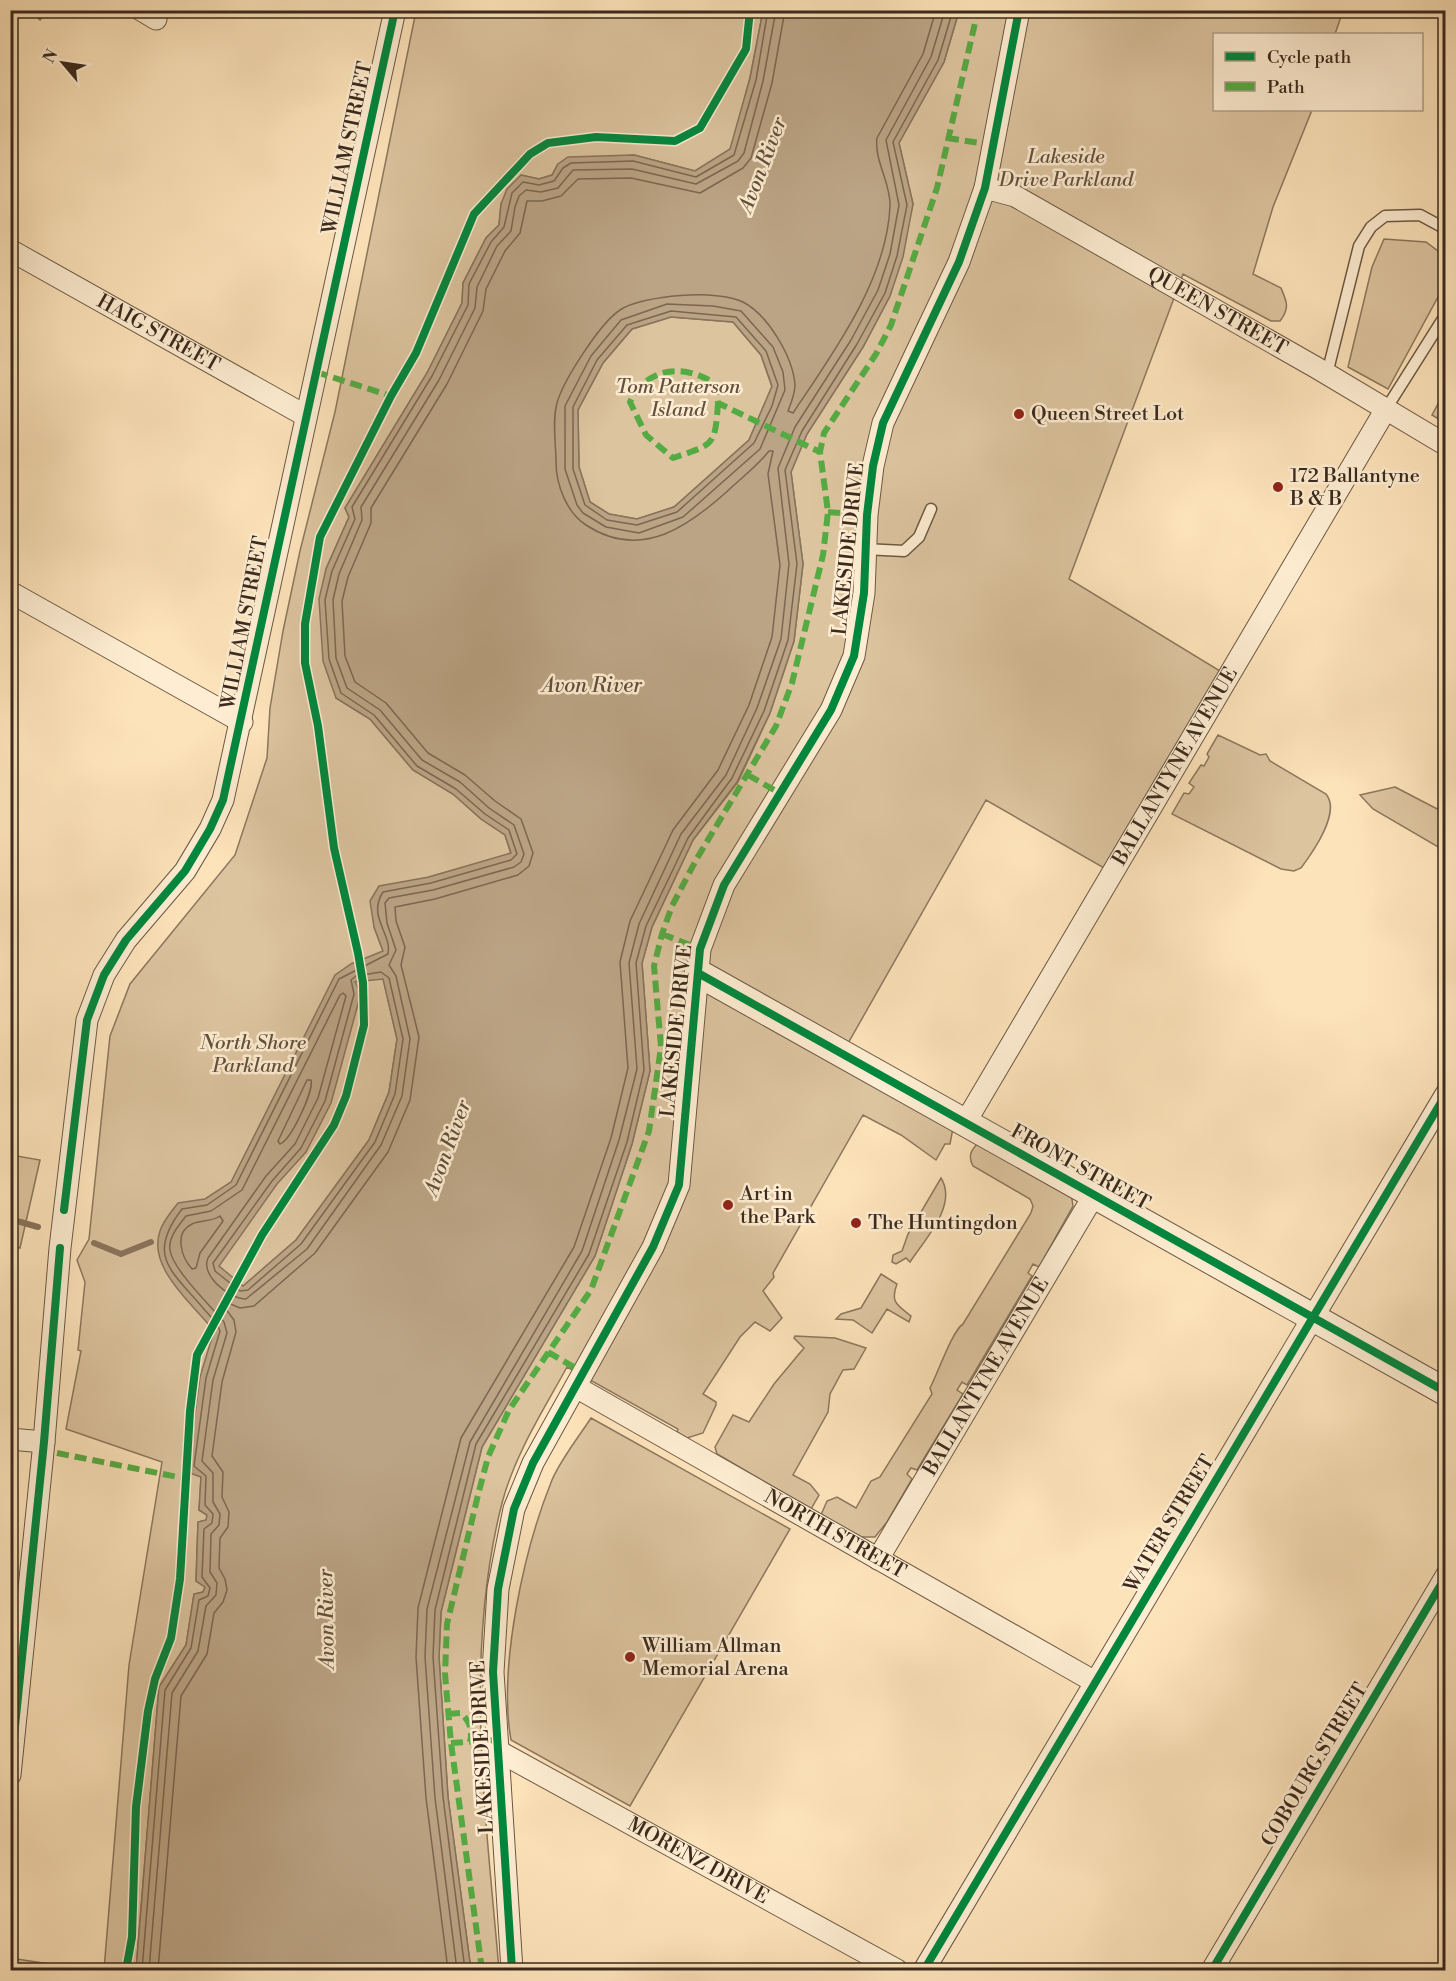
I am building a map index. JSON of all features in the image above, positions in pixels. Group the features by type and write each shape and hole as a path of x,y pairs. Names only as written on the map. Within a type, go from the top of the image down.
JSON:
{"street":[{"name":"WILLIAM STREET","path":"10,1775 44,1442 60,1248 87,1020 104,975 126,940 185,871 210,829 223,800 242,722 395,10"},
{"name":"LAKESIDE DRIVE","path":"512,1971 493,1672 498,1589 514,1509 533,1463 653,1247 679,1185 700,950 706,927 724,885 831,710 854,656 864,593 864,549 873,466 883,423 959,262 985,188 1019,10"},
{"name":"QUEEN STREET","path":"985,188 1015,196 1327,374 1446,445"},
{"name":"HAIG STREET","path":"10,250 306,416"},
{"name":"BALLANTYNE AVENUE","path":"965,1123 1386,410"},
{"path":"10,592 242,722"},
{"name":"FRONT STREET","path":"698,974 1446,1392"},
{"name":"WATER STREET","path":"924,1971 1446,1094"},
{"name":"BALLANTYNE AVENUE","path":"878,1559 1094,1195"},
{"name":"NORTH STREET","path":"576,1387 1095,1682"},
{"path":"10,1439 44,1442"},
{"name":"COBOURG STREET","path":"1212,1971 1446,1576"},
{"name":"MORENZ DRIVE","path":"498,1751 897,1971"}],"lane":[{"path":"1327,374 1359,246 1371,227 1384,216 1420,215 1446,229"},
{"path":"1386,410 1446,314"},
{"path":"864,549 904,551 919,537 931,509"}],"green space":[{"path":"30,10 62,11 59,16 48,11 40,20"},
{"name":"North Shore Parkland","path":"416,11 763,11 750,78 731,149 695,171 634,155 558,164 552,175 539,179 521,175 501,204 499,225 486,238 463,283 462,303 427,373 345,508 349,517 326,569 336,698 370,719 413,770 453,794 481,819 505,835 511,854 429,877 374,927 383,951 383,978 397,1039 389,1092 369,1140 296,1240 241,1288 201,1477 199,1510 207,1515 207,1520 198,1522 196,1581 205,1587 203,1592 194,1594 186,1645 159,1687 136,1970 104,1970 129,1665 162,1462 66,1429 81,1351 78,1350 85,1282 77,1260 89,1239 110,1036 130,984 235,855 267,758 270,708 283,631 300,551 335,412"},
{"name":"Lakeside Drive Parkland","path":"959,11 1343,11 1335,33 1213,33 1213,111 1312,111 1273,207 1253,274 1281,288 1286,301 1286,309 1280,321 1271,321 1183,274 1069,579 1220,671 1104,868 986,800 838,1061 953,1128 950,1144 945,1144 936,1160 901,1135 863,1115 773,1273 774,1277 763,1291 782,1318 770,1331 755,1322 740,1337 703,1394 716,1402 716,1405 703,1433 687,1438 677,1432 678,1429 567,1367 514,1467 502,1503 490,1560 483,1618 480,1677 481,1736 488,1853 499,1970 471,1970 448,1797 439,1657 441,1612 482,1447 595,1256 632,1144 650,1071 642,963 652,927 693,840 738,782 770,713 794,641 803,564 791,472 807,434 863,347 890,296 913,204 899,143 944,62"},
{"path":"1384,239 1426,242 1446,257 1445,284 1388,389 1348,367 1372,267"},
{"name":"Tom Patterson Island","path":"671,317 733,322 761,355 772,387 749,440 674,507 637,519 609,514 590,502 579,467 578,410 603,363 632,329"},
{"path":"1445,391 1446,423 1432,415"},
{"path":"1218,735 1260,755 1266,754 1270,761 1326,794 1330,802 1328,821 1324,832 1301,868 1294,871 1281,869 1172,814 1184,793 1189,794 1194,787 1189,783 1201,765 1204,766 1209,757 1207,754"},
{"path":"1395,787 1445,813 1445,851 1373,809 1360,795"},
{"path":"980,1141 1071,1193 1073,1206 1039,1267 1033,1264 1028,1273 1032,1276 967,1385 962,1382 957,1390 963,1394 917,1470 911,1468 907,1474 912,1479 887,1522 875,1537 861,1537 821,1515 827,1501 837,1497 856,1508 871,1481 880,1477 932,1394 930,1388 954,1335 1031,1213 1033,1206 1030,1199 973,1166 970,1159 971,1152"},
{"path":"11,1155 40,1160 20,1248 11,1246"},
{"path":"941,1178 945,1188 945,1199 938,1222 910,1262 906,1258 896,1264 892,1262 893,1255 902,1251 908,1234"},
{"path":"881,1274 897,1284 894,1295 896,1303 911,1316 909,1322 887,1309 872,1333 853,1320 836,1319 841,1314 861,1308"},
{"path":"795,1336 835,1338 866,1348 854,1369 843,1370 830,1394 828,1412 793,1475 810,1484 819,1495 811,1509 717,1454 715,1447 733,1415 749,1422 774,1384 804,1348 794,1338"},
{"path":"591,1418 790,1529 630,1806 511,1740 508,1711 508,1678 516,1608 532,1539 552,1480"},
{"path":"10,1958 76,1968 81,1970 11,1970"}],"water":[{"name":"Avon River","path":"763,11 959,11 944,62 899,143 913,204 903,257 890,296 863,347 807,434 791,472 803,564 794,641 770,713 737,782 693,840 652,927 642,963 650,1071 632,1144 595,1256 482,1447 441,1612 439,1657 448,1797 471,1970 136,1970 159,1687 186,1645 194,1594 203,1592 205,1587 196,1581 198,1522 206,1520 207,1515 199,1510 201,1477 187,1472 200,1377 214,1331 174,1285 166,1272 158,1245 160,1231 178,1203 205,1199 231,1182 335,975 351,964 383,951 374,927 370,901 379,886 429,877 511,853 505,835 481,819 453,794 413,770 370,719 336,698 323,661 319,599 326,569 349,517 345,508 427,373 462,303 463,283 486,238 499,225 501,204 507,189 521,175 539,179 552,175 558,164 568,157 634,155 695,171 730,149 750,78","holes":["671,317 733,322 761,355 772,386 749,440 674,507 637,519 609,514 590,502 579,467 578,410 603,363 632,329","383,979 397,1039 389,1092 369,1140 296,1240 243,1286 219,1266 277,1184 306,1152 331,1103 361,993 355,982"]}],"waterway":[{"path":"10,1219 38,1227"},
{"path":"94,1243 121,1254 151,1242"}],"marked path":[{"path":"482,1970 451,1743 445,1674 447,1624 478,1495 488,1457 509,1410 591,1290 649,1131 661,1047 654,966 662,934 672,906 696,860 776,726 792,683 823,555 828,512 820,452 824,433 876,354 891,325 937,188 978,10"},
{"path":"947,138 980,143"},
{"path":"718,403 715,428 710,442 697,450 673,458 646,435 630,402 637,390 656,375 679,371 691,373 715,384 718,403 820,452"},
{"path":"316,372 391,396"},
{"path":"828,512 867,515"},
{"path":"748,775 781,794"},
{"path":"662,934 700,949"},
{"path":"548,1352 584,1373"},
{"path":"57,1453 188,1479"},
{"path":"448,1714 461,1713 467,1720 471,1729 470,1742"},
{"path":"451,1743 496,1740"}],"cycle path":[{"path":"64,1210 87,1020 104,975 126,940 185,871 210,829 223,800 395,10"},
{"path":"126,1970 132,1937 136,1807 148,1711 155,1679 171,1638 180,1579 190,1411 197,1355 262,1235 334,1125 346,1096 364,1025 363,983 334,848 318,726 305,663 305,624 320,537 391,396 416,353 474,214 530,154 548,143 596,137 675,141 700,128 746,49 750,10"},
{"path":"512,1970 493,1672 498,1589 514,1509 533,1463 653,1247 679,1185 700,949 724,885 831,710 854,656 864,593 867,515 873,466 883,423 959,262 985,188 1019,10"},
{"path":"698,973 1446,1392"},
{"path":"924,1970 1446,1094"},
{"path":"10,1775 44,1442 60,1248"},
{"path":"1212,1970 1446,1576"}],"place":[{"name":"Queen Street Lot","path":"1019,414"},
{"name":"172 Ballantyne B & B","path":"1278,487"},
{"name":"Art in the Park","path":"728,1205"},
{"name":"The Huntingdon","path":"856,1223"},
{"name":"William Allman Memorial Arena","path":"630,1657"}]}
